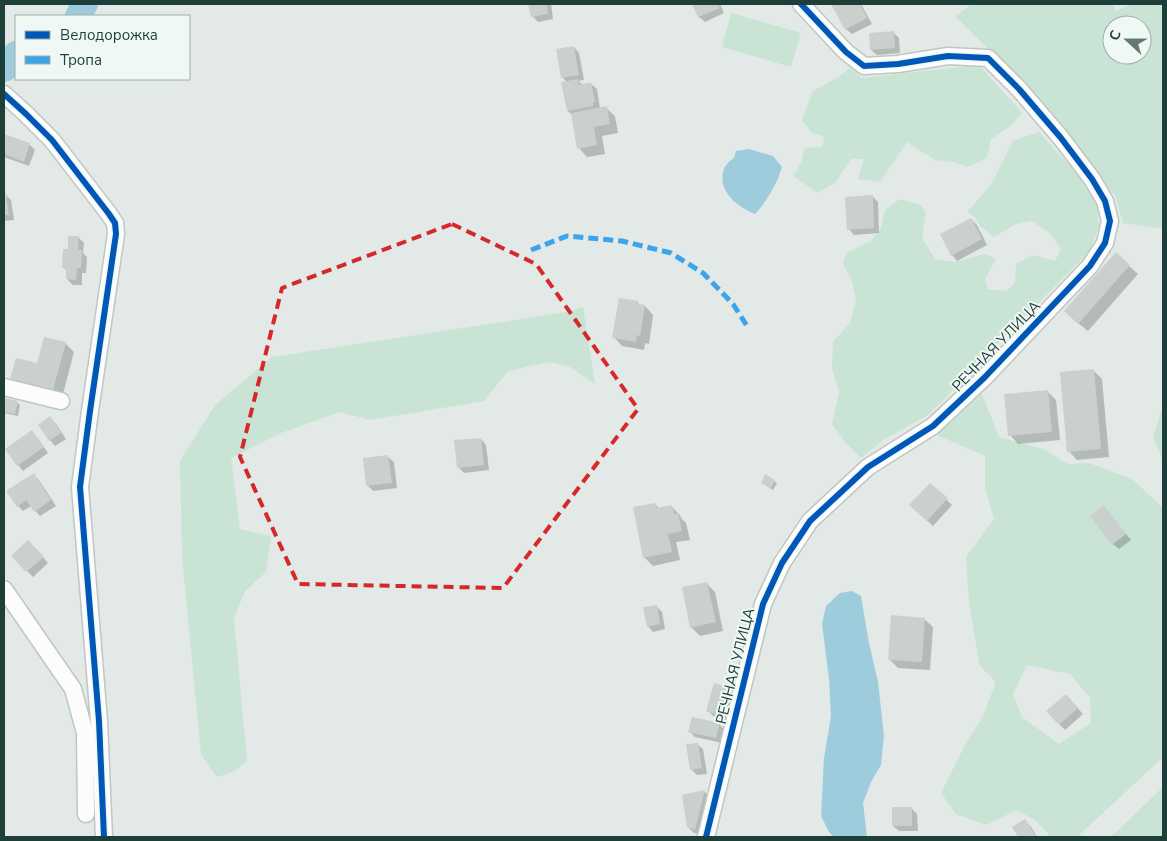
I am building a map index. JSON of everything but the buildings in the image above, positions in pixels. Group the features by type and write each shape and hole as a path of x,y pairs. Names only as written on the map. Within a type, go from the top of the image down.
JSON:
{"street":[{"name":"РЕЧНАЯ УЛИЦА","path":"706,837 763,604 782,563 810,521 868,467 933,426 985,377 1090,266 1104,243 1110,221 1105,201 1092,180 1019,89 988,58 948,56 898,64 864,66 846,52 801,4"},
{"path":"4,94 52,140 114,223 116,234 80,487 99,721 104,837"},
{"path":"4,387 61,401"},
{"path":"4,589 73,690 85,734 86,814"}],"highlighted area":[{"path":"452,224 536,264 638,409 503,588 298,584 240,457 282,288"}],"green space":[{"path":"972,4 1113,4 1116,11 1131,4 1163,4 1163,227 1157,228 1123,223 1116,197 1030,90 955,16"},
{"path":"731,13 801,33 791,67 722,47"},
{"path":"979,65 1022,113 1012,125 991,139 987,158 967,167 954,162 935,160 907,142 880,182 858,179 864,159 851,159 835,183 818,193 793,176 801,163 805,148 822,147 825,137 812,133 802,120 813,91 840,76 850,68 862,78"},
{"path":"1039,132 1080,177 1097,205 1099,227 1089,252 928,415 883,440 861,458 846,443 832,424 839,393 832,368 833,342 850,323 856,300 851,278 843,264 846,253 872,240 881,228 885,210 900,199 921,205 926,213 922,238 935,259 955,262 985,254 996,259 985,279 988,289 1006,291 1015,283 1016,264 1033,255 1055,261 1061,249 1050,233 1032,221 1016,224 994,237 980,226 975,217 968,211 991,185 1013,141"},
{"path":"583,307 595,384 568,366 549,362 508,371 484,401 370,420 340,412 281,433 231,458 240,529 271,536 266,572 245,591 234,618 247,761 235,771 217,777 201,755 182,556 180,461 215,405 272,357 567,312"},
{"path":"982,394 999,437 1043,449 1068,464 1089,463 1132,479 1163,508 1163,757 1077,837 1051,837 1036,821 1017,810 986,825 956,814 941,793 966,743 982,718 996,682 980,666 969,603 966,557 994,519 985,488 985,456 937,435","holes":["1027,665 1070,674 1090,698 1091,723 1059,744 1022,717 1013,694"]},
{"path":"1163,407 1163,461 1153,436"},
{"path":"1163,787 1163,837 1111,837"}],"water":[{"path":"749,149 773,156 782,167 771,192 755,214 731,198 724,187 723,180 724,168 734,158 736,151"},
{"path":"852,591 861,596 878,682 884,736 881,765 871,782 863,803 867,837 834,837 829,832 821,816 824,758 831,716 829,679 822,624 826,606 840,593"}],"waterway":[{"path":"79,15 85,4"},
{"path":"4,69 15,56"}],"marked path":[{"path":"531,250 567,236 622,241 671,253 703,273 733,304 749,329"}],"cycle path":[{"path":"706,837 763,604 782,563 810,521 868,467 933,426 985,377 1090,266 1105,243 1110,221 1105,201 1092,179 1061,138 1019,89 988,58 948,56 898,64 864,66 846,52 801,4"},
{"path":"4,94 52,140 115,223 116,234 80,487 99,721 104,837"}]}
